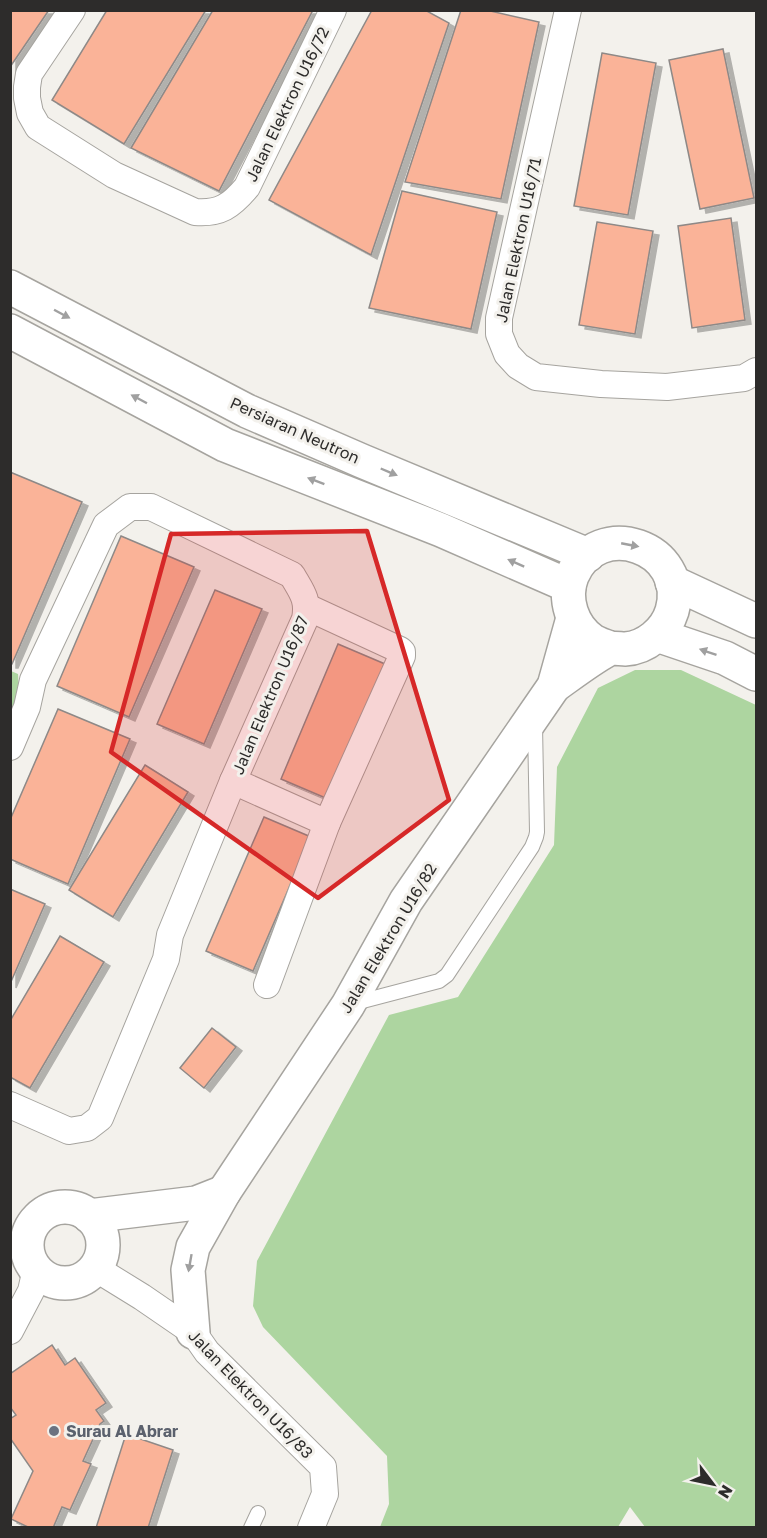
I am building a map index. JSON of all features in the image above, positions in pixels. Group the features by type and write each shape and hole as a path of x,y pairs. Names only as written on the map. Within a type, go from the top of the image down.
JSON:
{"street":[{"name":"Jalan Elektron U16/72","path":"72,10 29,74 27,98 30,113 38,127 114,175 195,212 208,213 221,210 236,200 247,187 333,10"},
{"name":"Jalan Elektron U16/71","path":"568,10 498,318 499,334 507,354 518,366 536,377 601,384 667,387 744,378 756,371"},
{"name":"Persiaran Neutron","path":"10,287 247,411 588,555"},
{"path":"10,330 225,445 441,530 571,602 581,632 594,642 610,648 626,649 643,644 666,624 672,610 674,596 672,582 665,566 653,553 638,545 620,543 603,546 579,564 573,575 571,602 554,686"},
{"name":"Jalan Elektron U16/87","path":"10,747 27,707 33,680 106,525 130,507 151,507 292,575 307,607 305,619 233,781 170,935 166,959 100,1118 87,1128 69,1131 10,1105"},
{"path":"672,582 756,621"},
{"path":"267,985 327,823 402,656 400,650 307,607"},
{"path":"657,634 725,658 756,674"},
{"path":"554,686 610,648"},
{"name":"Jalan Elektron U16/82","path":"193,1332 188,1270 193,1247 224,1192 348,1005 406,901 554,686"},
{"path":"233,781 327,823"},
{"path":"96,1242 224,1192"},
{"path":"10,1331 31,1291 25,1248 31,1229 37,1220 57,1208 80,1210 96,1242 87,1276 65,1283 54,1282 43,1276 25,1248"},
{"name":"Jalan Elektron U16/83","path":"96,1242 142,1297 193,1332 207,1352 323,1467 325,1494 311,1527"}],"lane":[{"path":"348,1005 438,981 447,975 532,847 537,832 535,714"},
{"path":"251,1527 258,1513"}],"highlighted area":[{"path":"367,531 449,800 318,898 111,752 171,534"}],"green space":[{"path":"635,670 681,670 756,705 756,1527 645,1527 630,1507 618,1527 380,1527 389,1504 387,1456 263,1327 253,1306 257,1261 389,1015 458,997 554,845 557,767 598,688"},
{"path":"11,671 18,674 19,693 11,716"}],"building":[{"path":"10,10 49,10 10,67"},
{"path":"107,10 206,10 124,144 52,100"},
{"path":"213,10 313,10 219,191 131,148"},
{"path":"372,10 425,10 449,23 371,255 269,200"},
{"path":"461,10 486,10 539,22 501,199 405,182"},
{"path":"723,49 754,198 700,209 669,60"},
{"path":"602,53 656,63 628,215 574,206"},
{"path":"402,191 497,212 471,329 369,308"},
{"path":"731,218 745,320 692,328 678,226"},
{"path":"597,222 653,231 635,334 579,325"},
{"path":"10,472 82,502 12,664 10,664"},
{"path":"121,536 194,567 129,717 57,686"},
{"path":"215,590 262,609 204,744 157,724"},
{"path":"338,644 385,664 328,799 281,779"},
{"path":"58,709 130,739 68,884 10,859 10,820"},
{"path":"145,765 188,792 113,917 69,890"},
{"path":"264,817 311,837 253,971 206,951"},
{"path":"10,889 45,904 10,984"},
{"path":"60,936 104,962 30,1088 10,1077 10,1021"},
{"path":"212,1028 236,1047 204,1088 180,1068"},
{"name":"Surau Al Abrar","path":"52,1345 65,1365 75,1358 106,1403 96,1410 104,1421 100,1424 83,1461 91,1464 70,1510 62,1507 53,1528 30,1528 11,1519 33,1471 10,1438 10,1419 16,1415 10,1407 10,1374"},
{"path":"126,1434 173,1450 148,1528 96,1528"}],"place":[{"name":"Surau Al Abrar","path":"54,1431"}]}
